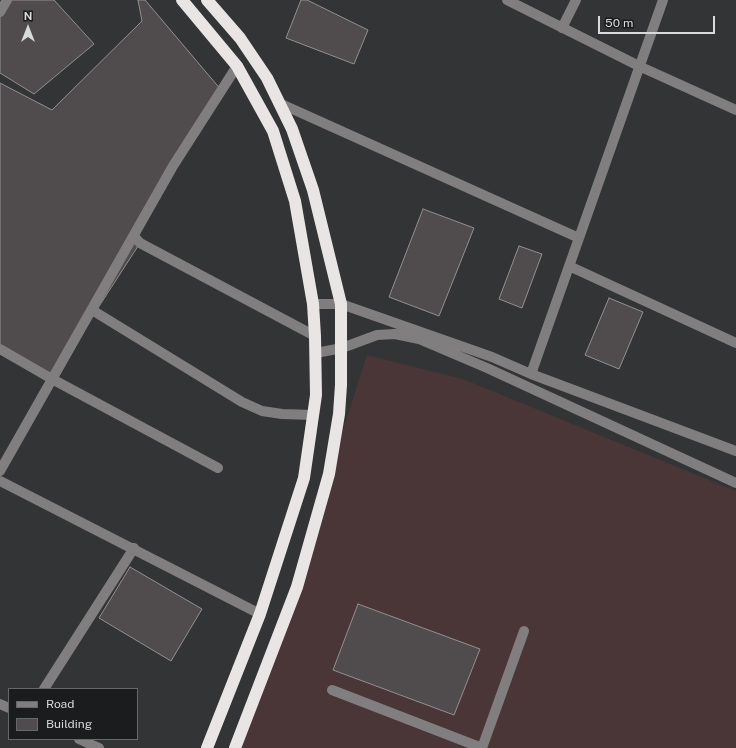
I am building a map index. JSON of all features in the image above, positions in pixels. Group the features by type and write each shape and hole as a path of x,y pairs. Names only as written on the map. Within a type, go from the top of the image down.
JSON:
{"highway":[{"path":"182,0 236,66 273,131 295,201 313,304 316,336 316,395 304,478 260,614 207,748"},
{"path":"207,0 240,38 267,78 292,130 313,190 341,304 342,348 339,414 329,474 297,587 235,748"}],"street":[{"path":"0,12 7,0"},
{"path":"507,0 641,67 736,110"},
{"path":"562,28 576,0"},
{"path":"531,374 641,67 663,0"},
{"path":"0,470 173,166 236,66"},
{"path":"279,103 579,238"},
{"path":"134,236 140,243 316,336"},
{"path":"569,266 736,343"},
{"path":"313,304 341,304 492,356 531,374 736,451"},
{"path":"92,310 242,402 262,411 282,414 313,415"},
{"path":"316,353 342,348 377,335 395,334 420,339 487,368 736,482"},
{"path":"0,349 52,379 218,468"},
{"path":"0,481 134,548 260,614"},
{"path":"45,688 134,548"},
{"path":"332,690 482,748 524,631"},
{"path":"81,740 99,748"}],"shaded area":[{"path":"367,355 463,379 736,491 736,748 240,748"}],"building":[{"path":"10,0 54,0 94,44 34,94 0,73 0,17"},
{"path":"138,0 145,0 222,91 134,236 140,243 52,379 0,349 0,83 52,110 142,21"},
{"path":"301,0 307,0 368,30 354,64 286,38"},
{"path":"423,209 474,228 439,316 389,297"},
{"path":"519,246 542,254 522,308 499,299"},
{"path":"609,298 643,312 619,369 585,355"},
{"path":"130,567 202,609 171,661 99,618"},
{"path":"358,604 480,649 454,715 333,670"}]}
